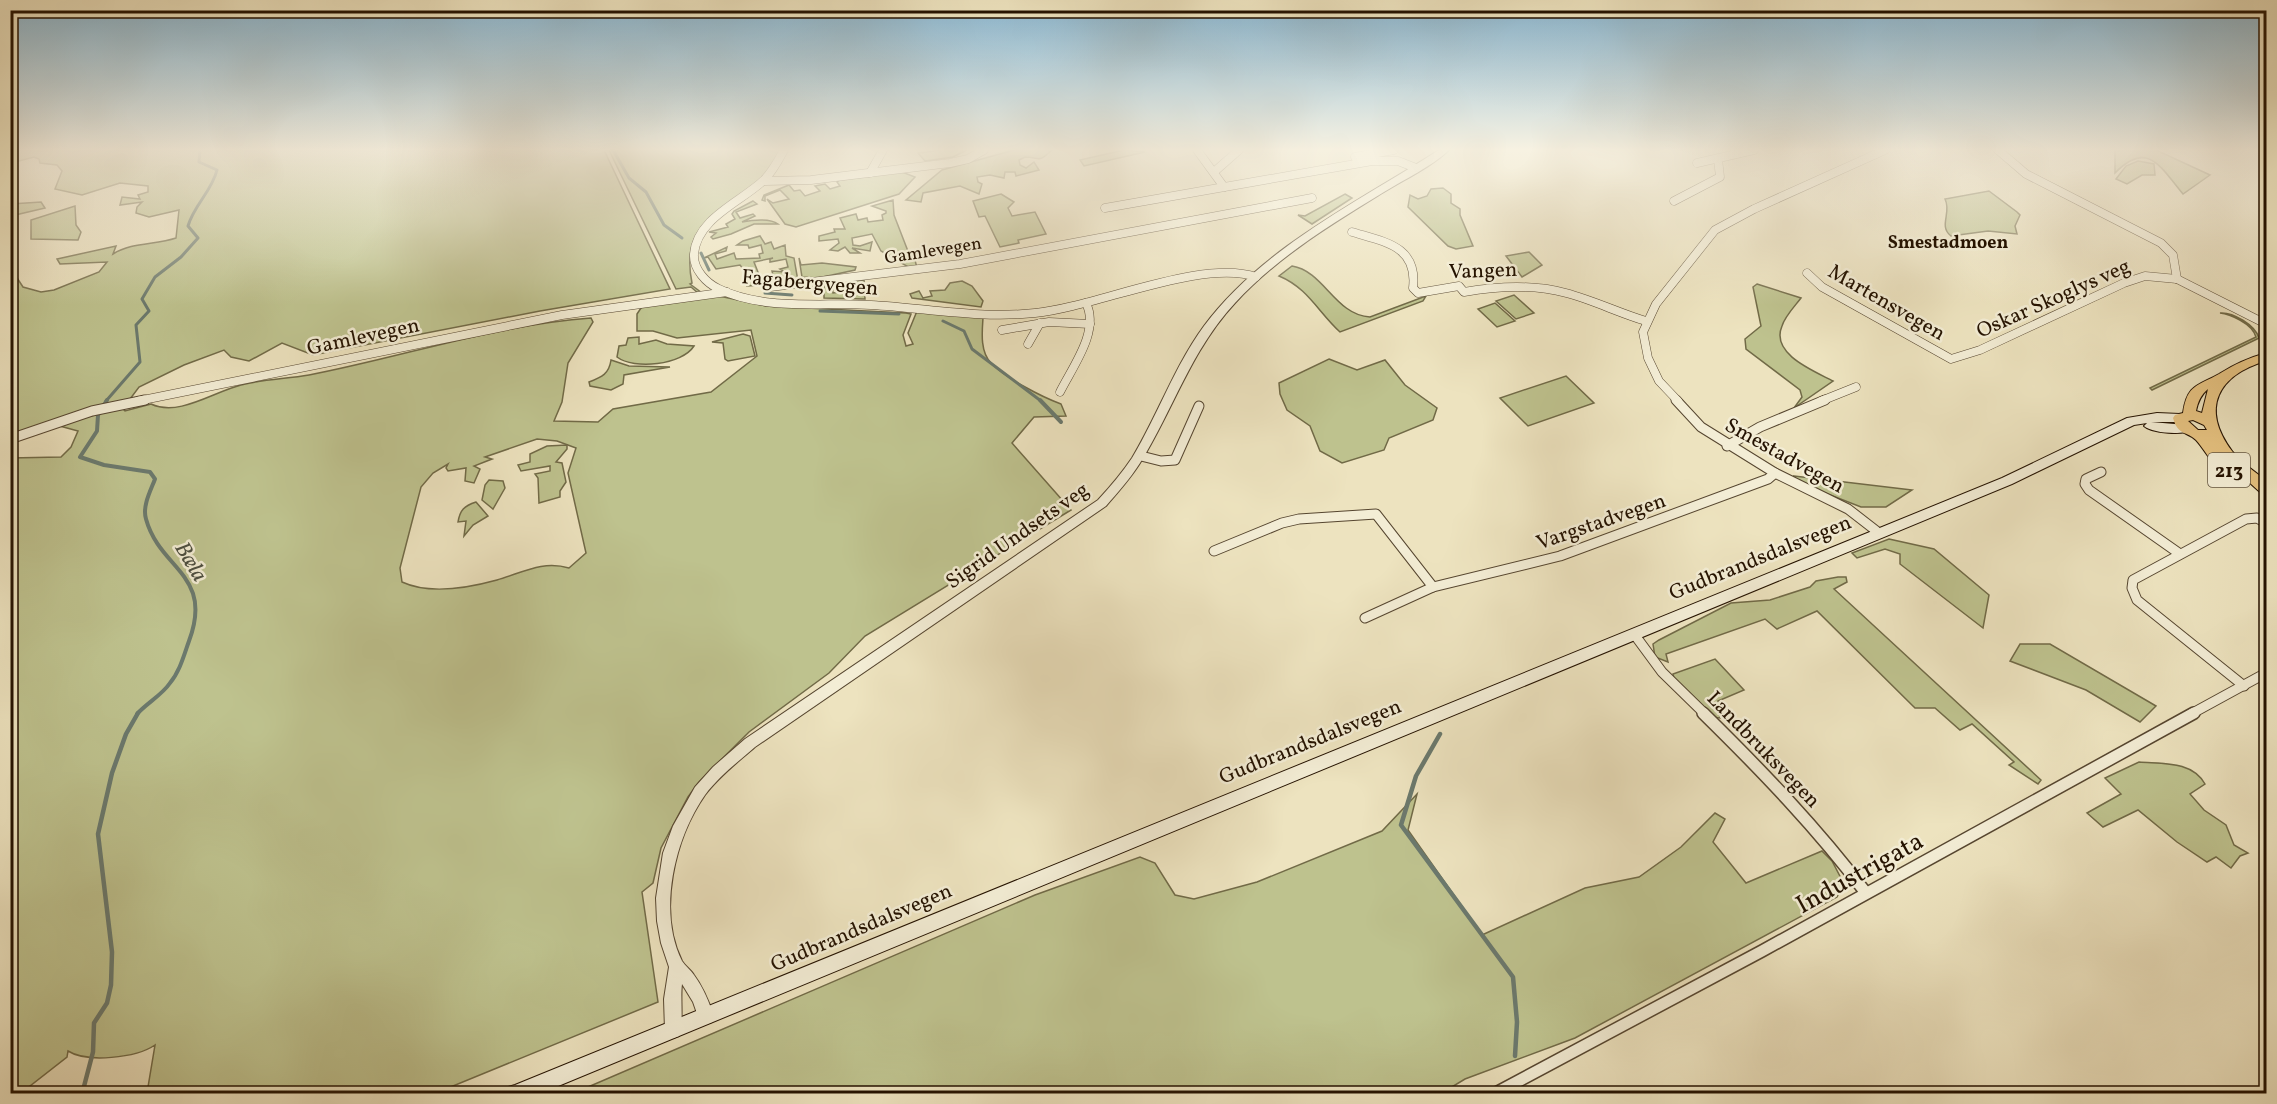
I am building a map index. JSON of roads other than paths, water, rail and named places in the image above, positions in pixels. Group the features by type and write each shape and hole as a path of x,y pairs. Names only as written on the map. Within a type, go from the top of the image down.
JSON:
{"main road":[{"path":"2185,420 2198,391 2206,382 2221,378 2253,360 2266,348"},
{"path":"2253,360 2266,357"},
{"name":"213","path":"2221,378 2210,396 2208,430 2224,465 2266,499"},
{"name":"213","path":"2185,420 2208,430 2231,460 2266,489"},
{"name":"Gudbrandsdalsvegen","path":"515,1094 2007,481 2121,428 2154,426 2185,420"}],"street":[{"name":"Fagabergvegen","path":"737,202 711,221 695,244 694,261 701,275 714,286 728,292 774,301 871,305 988,316 1040,312 1218,271 1242,272 1256,277"},
{"path":"1106,208 1142,202"},
{"name":"Gamlevegen","path":"770,287 960,264 1293,202"},
{"name":"Sigrid Undsets veg","path":"706,1016 699,997 677,967 664,915 664,886 668,859 690,808 717,772 750,743 1102,503 1126,479 1141,456 1176,378 1197,344 1230,303 1256,277 1282,256 1365,202"},
{"path":"1646,321 1656,304 1703,243 1722,225 1773,202"},
{"path":"2080,202 2161,243 2173,255 2177,279"},
{"name":"Vangen","path":"1352,232 1386,244 1411,258 1414,265 1413,288 1418,293 1459,286 1464,291 1530,286 1567,293 1646,321"},
{"name":"Martensvegen","path":"1807,273 1822,287 1951,359"},
{"name":"Oskar Skoglys veg","path":"1951,359 1980,350 2131,279 2145,276 2177,279 2234,310 2266,331"},
{"name":"Gamlevegen","path":"10,439 92,411 476,331 728,292"},
{"path":"1060,392 1089,335 1092,315 1086,303"},
{"name":"Oskar Skoglys veg","path":"2234,310 2266,324"},
{"name":"Smestadvegen","path":"1646,321 1643,332 1644,345 1659,381 1701,427 1727,446 1774,473 1848,509 1879,533"},
{"path":"1002,330 1040,323 1090,324"},
{"path":"1028,344 1040,323"},
{"path":"1727,446 1760,427 1856,387"},
{"path":"1141,456 1161,461 1175,460 1199,406"},
{"path":"2101,472 2086,479 2085,484 2088,490 2180,554"},
{"name":"Vargstadvegen","path":"1365,618 1433,587 1560,556 1768,479 1774,473"},
{"path":"1214,551 1282,523 1376,514 1433,587"},
{"path":"2244,686 2137,600 2132,588 2133,580 2246,519 2257,518 2266,523"},
{"name":"Landbruksvegen","path":"1634,634 1662,672 1788,800 1836,853 1866,893"},
{"name":"Industrigata","path":"1494,1094 1762,951 2264,677"},
{"name":"Sigrid Undsets veg","path":"673,1030 672,999 677,967"}],"waterway":[{"name":"Bæla","path":"106,401 140,362 136,325 149,311 142,299 155,277 181,257 198,238 188,226 200,202"},
{"path":"651,202 664,225 682,238"},
{"path":"701,253 709,270"},
{"path":"765,293 792,295"},
{"path":"820,311 899,314"},
{"path":"943,321 964,331 972,349 1041,401"},
{"name":"Bæla","path":"107,400 98,415 97,431 80,457 104,465 150,472 155,479 146,504 146,519 162,550 190,586 195,601 195,619 176,673 163,691 138,713"},
{"path":"1041,401 1061,422"},
{"name":"Bæla","path":"82,1094 93,1052 94,1023 107,1003 111,985 112,952 98,834 112,773 126,734 138,713"},
{"path":"1440,734 1416,776 1401,825 1513,977 1517,1022 1515,1056"}],"district":[{"name":"Smestadmoen","path":"1948,242"}]}
